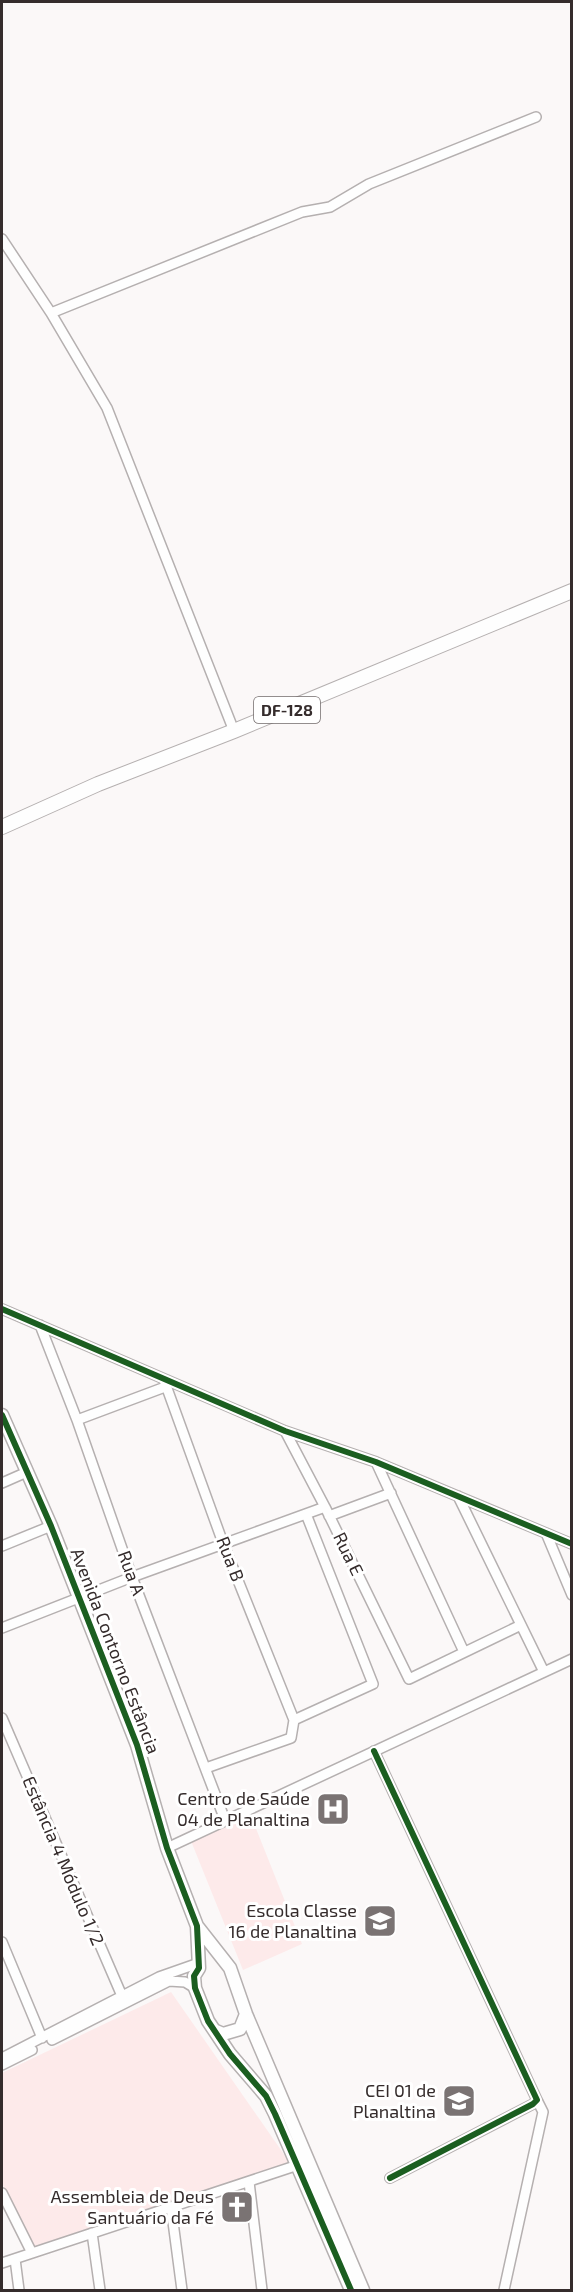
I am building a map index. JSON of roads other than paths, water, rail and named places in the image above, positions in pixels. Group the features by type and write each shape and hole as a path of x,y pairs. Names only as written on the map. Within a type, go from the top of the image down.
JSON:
{"main road":[{"name":"DF-128","path":"2,827 98,784 234,731 572,591"}],"street":[{"path":"51,312 302,212 330,207 369,184 536,117"},
{"path":"2,239 51,312 106,408 234,731"},
{"path":"2,1309 165,1384 285,1431 376,1462 572,1544"},
{"name":"Rua A","path":"40,1325 77,1420 132,1577 225,1820"},
{"path":"77,1420 165,1384"},
{"name":"Rua B","path":"165,1384 223,1543 294,1720"},
{"name":"Avenida Contorno Estância","path":"2,1416 51,1526 137,1745 167,1848 197,1926 230,1968 246,2014 363,2290"},
{"name":"Rua E","path":"285,1431 409,1679 464,1652"},
{"path":"376,1462 464,1652 521,1625"},
{"path":"2,1483 27,1472"},
{"path":"329,1516 391,1493"},
{"path":"458,1496 544,1672"},
{"path":"2,1628 132,1577 325,1507"},
{"path":"206,1768 291,1738 294,1720 373,1684 306,1514"},
{"path":"2,1546 51,1526"},
{"path":"546,1533 572,1595"},
{"path":"167,1848 572,1659"},
{"name":"Estância 4 Módulo 1/2","path":"2,1718 123,1999"},
{"path":"374,1751 543,2112 504,2290"},
{"name":"Avenida Contorno Estância","path":"195,1988 194,1976 199,1968 197,1926"},
{"path":"2,1942 42,2038"},
{"path":"2,2065 159,1977 196,1964 199,1968 208,1962 222,1958"},
{"path":"2,2058 123,1999 169,1981 185,1982 195,1988 208,2021 230,2054 266,2096 351,2290"},
{"path":"214,2030 223,2034 240,2029 246,2014"},
{"path":"390,2178 537,2100"},
{"path":"2,2263 298,2165"},
{"path":"249,2182 262,2290"},
{"path":"2,2193 32,2253"},
{"path":"171,2207 182,2290"},
{"path":"92,2233 100,2290"},
{"path":"15,2259 19,2290"}],"place":[{"name":"Centro de Saúde 04 de Planaltina","path":"333,1809"},
{"name":"Escola Classe 16 de Planaltina","path":"380,1921"},
{"name":"CEI 01 de Planaltina","path":"459,2101"},
{"name":"Assembleia de Deus Santuário da Fé","path":"237,2207"}]}
